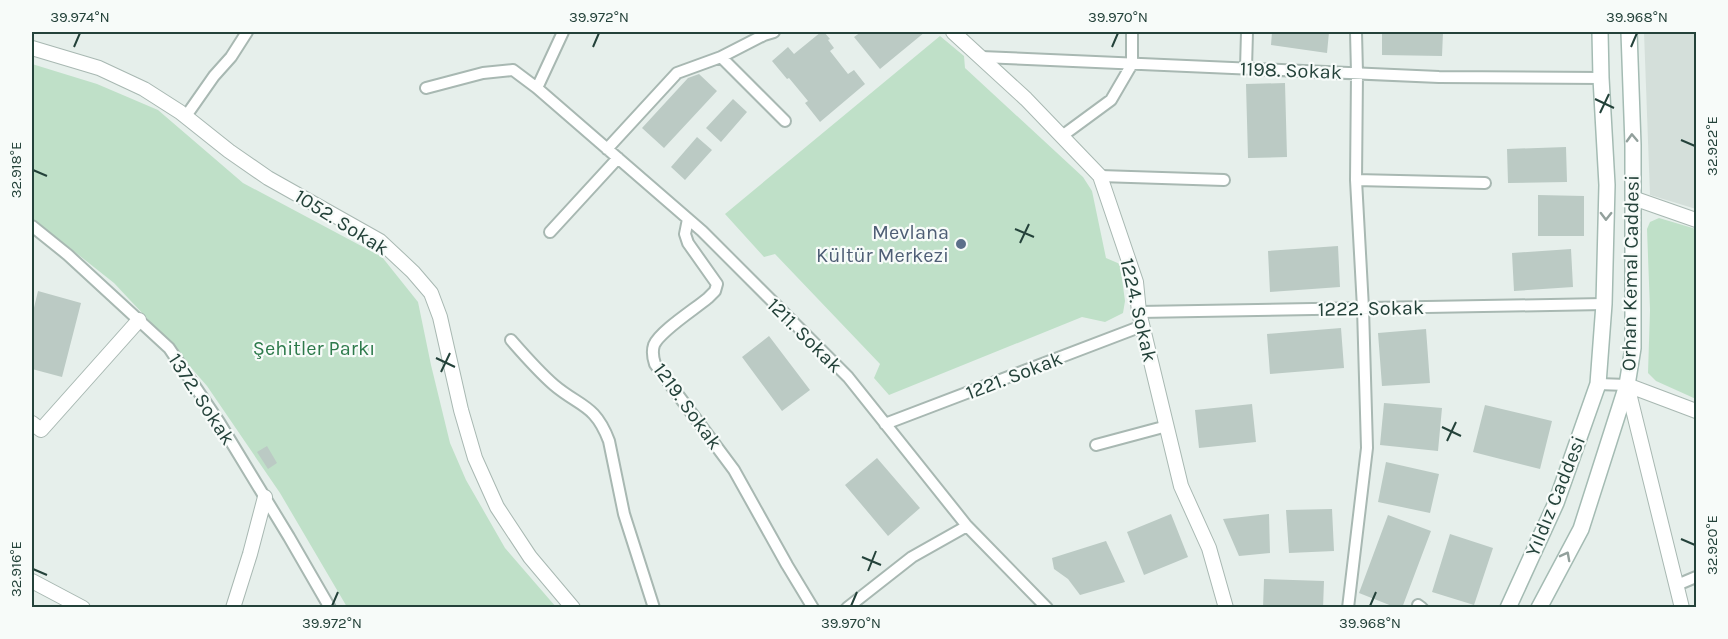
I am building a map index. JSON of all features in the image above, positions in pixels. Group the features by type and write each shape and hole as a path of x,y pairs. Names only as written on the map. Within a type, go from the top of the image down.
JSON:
{"main road":[{"name":"Orhan Kemal Caddesi","path":"1598,384 1604,304 1607,185 1600,32"},
{"name":"Orhan Kemal Caddesi","path":"1627,385 1633,348 1633,198 1629,32"},
{"name":"Yıldız Caddesi","path":"1508,608 1556,503 1598,384"},
{"name":"Yıldız Caddesi","path":"1539,608 1581,529 1627,385"}],"street":[{"path":"186,116 247,32"},
{"path":"537,88 563,32"},
{"path":"607,149 677,73 721,57 774,32"},
{"name":"1224. Sokak","path":"953,32 1026,99 1100,176 1136,282 1142,326 1181,486 1209,548 1226,608"},
{"path":"1062,136 1111,100 1132,63 1132,32"},
{"path":"1246,68 1247,32"},
{"path":"1348,608 1367,448 1356,180 1356,32"},
{"name":"1052. Sokak","path":"32,48 99,68 144,89 186,116 229,151 268,178 380,241 414,272 431,293 440,316 461,410 475,458 497,507 530,557 573,608"},
{"path":"721,57 786,121"},
{"name":"1198. Sokak","path":"981,57 1439,77 1601,78"},
{"name":"1211. Sokak","path":"426,88 483,73 513,70 537,88 702,231 848,377 967,526 1047,608"},
{"path":"550,232 618,158"},
{"path":"1100,176 1224,180"},
{"path":"1356,180 1485,183"},
{"path":"1633,198 1696,220"},
{"name":"1219. Sokak","path":"688,219 685,234 688,243 717,284 715,291 708,298 659,337 653,347 655,364 734,470 813,608"},
{"name":"1372. Sokak","path":"32,226 68,255 169,348 219,422 330,608"},
{"name":"1222. Sokak","path":"1139,312 1604,304"},
{"path":"32,423 41,430 139,320"},
{"name":"1221. Sokak","path":"885,424 1142,326"},
{"path":"512,340 531,365 556,387 592,411 605,430 624,514 654,608"},
{"name":"Orhan Kemal Caddesi","path":"1598,384 1627,385"},
{"path":"1627,385 1696,411"},
{"path":"1627,385 1682,608"},
{"path":"1096,445 1167,426"},
{"path":"233,608 265,497"},
{"path":"847,608 912,556 967,526"},
{"path":"1677,585 1696,577"},
{"path":"32,581 83,608"}],"shaded area":[{"path":"1644,32 1696,32 1696,209 1650,195"}],"green space":[{"path":"940,36 964,56 965,68 1083,177 1092,191 1106,258 1120,264 1125,301 1123,313 1105,322 1082,317 889,395 874,378 880,364 775,254 764,257 725,214"},
{"name":"Şehitler Parkı","path":"32,64 97,84 158,110 243,183 382,257 418,302 450,443 466,480 505,548 556,607 347,607 280,493 207,386 114,283 32,218"},
{"path":"1659,218 1696,229 1696,399 1656,381 1648,373 1650,310 1647,229 1650,222"}],"building":[{"path":"824,32 830,39 828,40 834,48 830,51 848,74 854,70 865,84 820,122 805,103 808,101 772,61 788,47 794,54"},
{"path":"861,32 925,32 880,69 854,37"},
{"path":"1272,32 1329,32 1327,53 1271,45"},
{"path":"1382,32 1443,32 1442,56 1382,55"},
{"path":"699,74 717,91 664,148 642,128 688,78"},
{"path":"1285,83 1287,157 1248,158 1246,84"},
{"path":"733,99 747,112 721,142 706,128"},
{"path":"697,137 712,150 685,180 671,167"},
{"path":"1566,147 1567,182 1508,183 1507,149"},
{"path":"1538,195 1584,196 1584,236 1538,236"},
{"path":"1338,246 1340,287 1270,292 1268,251"},
{"path":"1571,249 1573,287 1514,291 1512,253"},
{"path":"38,291 81,303 62,377 32,369 32,316"},
{"path":"1341,328 1344,368 1270,374 1267,334"},
{"path":"1426,329 1430,383 1382,386 1378,333"},
{"path":"769,336 810,390 782,411 742,357"},
{"path":"1384,403 1442,408 1438,451 1380,445"},
{"path":"1252,404 1256,442 1199,448 1195,410"},
{"path":"1485,405 1552,421 1540,469 1473,452"},
{"path":"267,446 277,463 268,469 257,452"},
{"path":"877,458 920,508 888,536 845,485"},
{"path":"1386,462 1439,474 1430,513 1378,502"},
{"path":"1332,509 1334,551 1289,553 1286,510"},
{"path":"1171,514 1188,557 1144,575 1127,532"},
{"path":"1269,514 1270,553 1239,556 1223,519"},
{"path":"1388,515 1431,531 1402,608 1359,593"},
{"path":"1450,534 1493,548 1474,605 1432,592"},
{"path":"1106,541 1125,582 1080,595 1068,579 1054,569 1052,558"},
{"path":"1264,579 1324,581 1323,608 1263,608"}],"place":[{"name":"Mevlana Kültür Merkezi","path":"961,244"}]}
